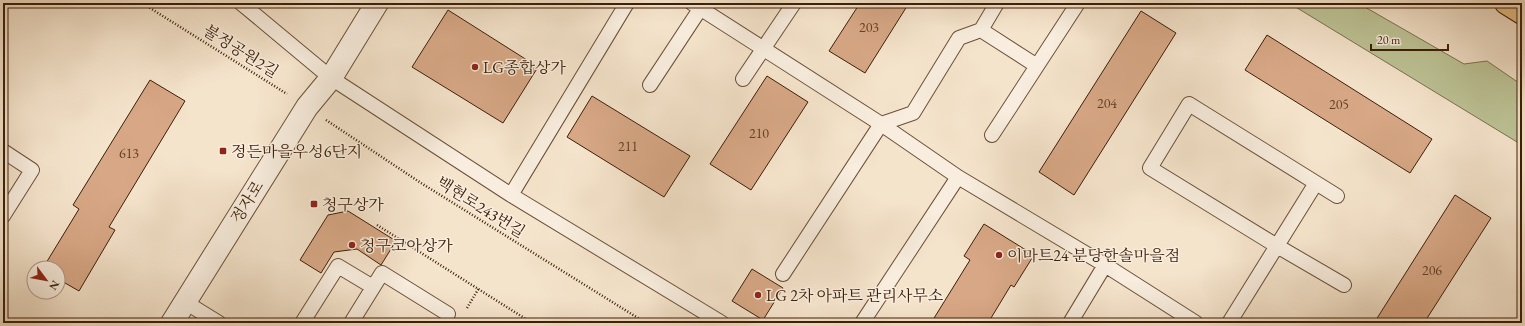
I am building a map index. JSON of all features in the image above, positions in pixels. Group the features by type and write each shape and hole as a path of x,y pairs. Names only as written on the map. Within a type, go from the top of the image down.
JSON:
{"main road":[{"path":"1506,3 1522,13"}],"street":[{"name":"정자로","path":"172,323 306,107 331,78 377,3"}],"lane":[{"path":"241,3 331,78 511,195 722,323"},
{"path":"511,195 627,3"},
{"path":"743,79 794,3"},
{"path":"783,274 881,124 913,113 959,38 981,30 997,3"},
{"path":"992,136 1078,3"},
{"path":"650,85 699,5 763,49 881,124 958,177 1105,265 1196,323"},
{"path":"981,30 1037,66"},
{"path":"1337,196 1189,104 1150,168 1277,246 1344,285"},
{"path":"3,152 32,170 3,216"},
{"path":"862,323 958,177"},
{"path":"1229,323 1316,183"},
{"path":"1070,323 1105,265"},
{"path":"302,323 338,266 373,287"},
{"path":"351,323 382,274 448,314"},
{"path":"186,302 219,323"}],"path":[{"name":"불정공원2길","path":"142,3 306,107"},
{"name":"백현로243번길","path":"306,107 421,183 646,323"},
{"path":"377,225 480,288 532,323"},
{"path":"465,311 480,288"}],"green space":[{"path":"1289,3 1358,3 1464,64 1487,61 1522,85 1522,145"}],"building":[{"path":"860,3 909,3 865,73 829,51"},
{"name":"LG종합상가","path":"448,10 538,67 503,123 412,67"},
{"path":"1141,11 1176,33 1074,195 1039,172"},
{"path":"1267,35 1432,139 1410,173 1245,70"},
{"path":"767,76 808,102 751,190 710,164"},
{"path":"150,80 185,101 109,227 115,230 79,291 66,284 66,260 48,260 79,209 73,205"},
{"path":"592,96 690,156 664,197 567,137"},
{"path":"1455,195 1491,218 1424,323 1374,323"},
{"name":"청구코아상가","path":"348,211 396,241 381,265 357,249 334,252 321,273 300,260 328,215"},
{"path":"984,224 1034,255 1014,287 1011,285 988,323 931,323 970,260 964,256"},
{"name":"LG 2차 아파트 관리사무소","path":"752,269 783,288 763,320 732,301"}],"place":[{"name":"LG종합상가","path":"475,67"},
{"name":"정든마을우성6단지","path":"223,151"},
{"name":"청구상가","path":"314,204"},
{"name":"청구코아상가","path":"352,245"},
{"name":"이마트24 분당한솔마을점","path":"999,255"},
{"name":"LG 2차 아파트 관리사무소","path":"758,295"}]}
